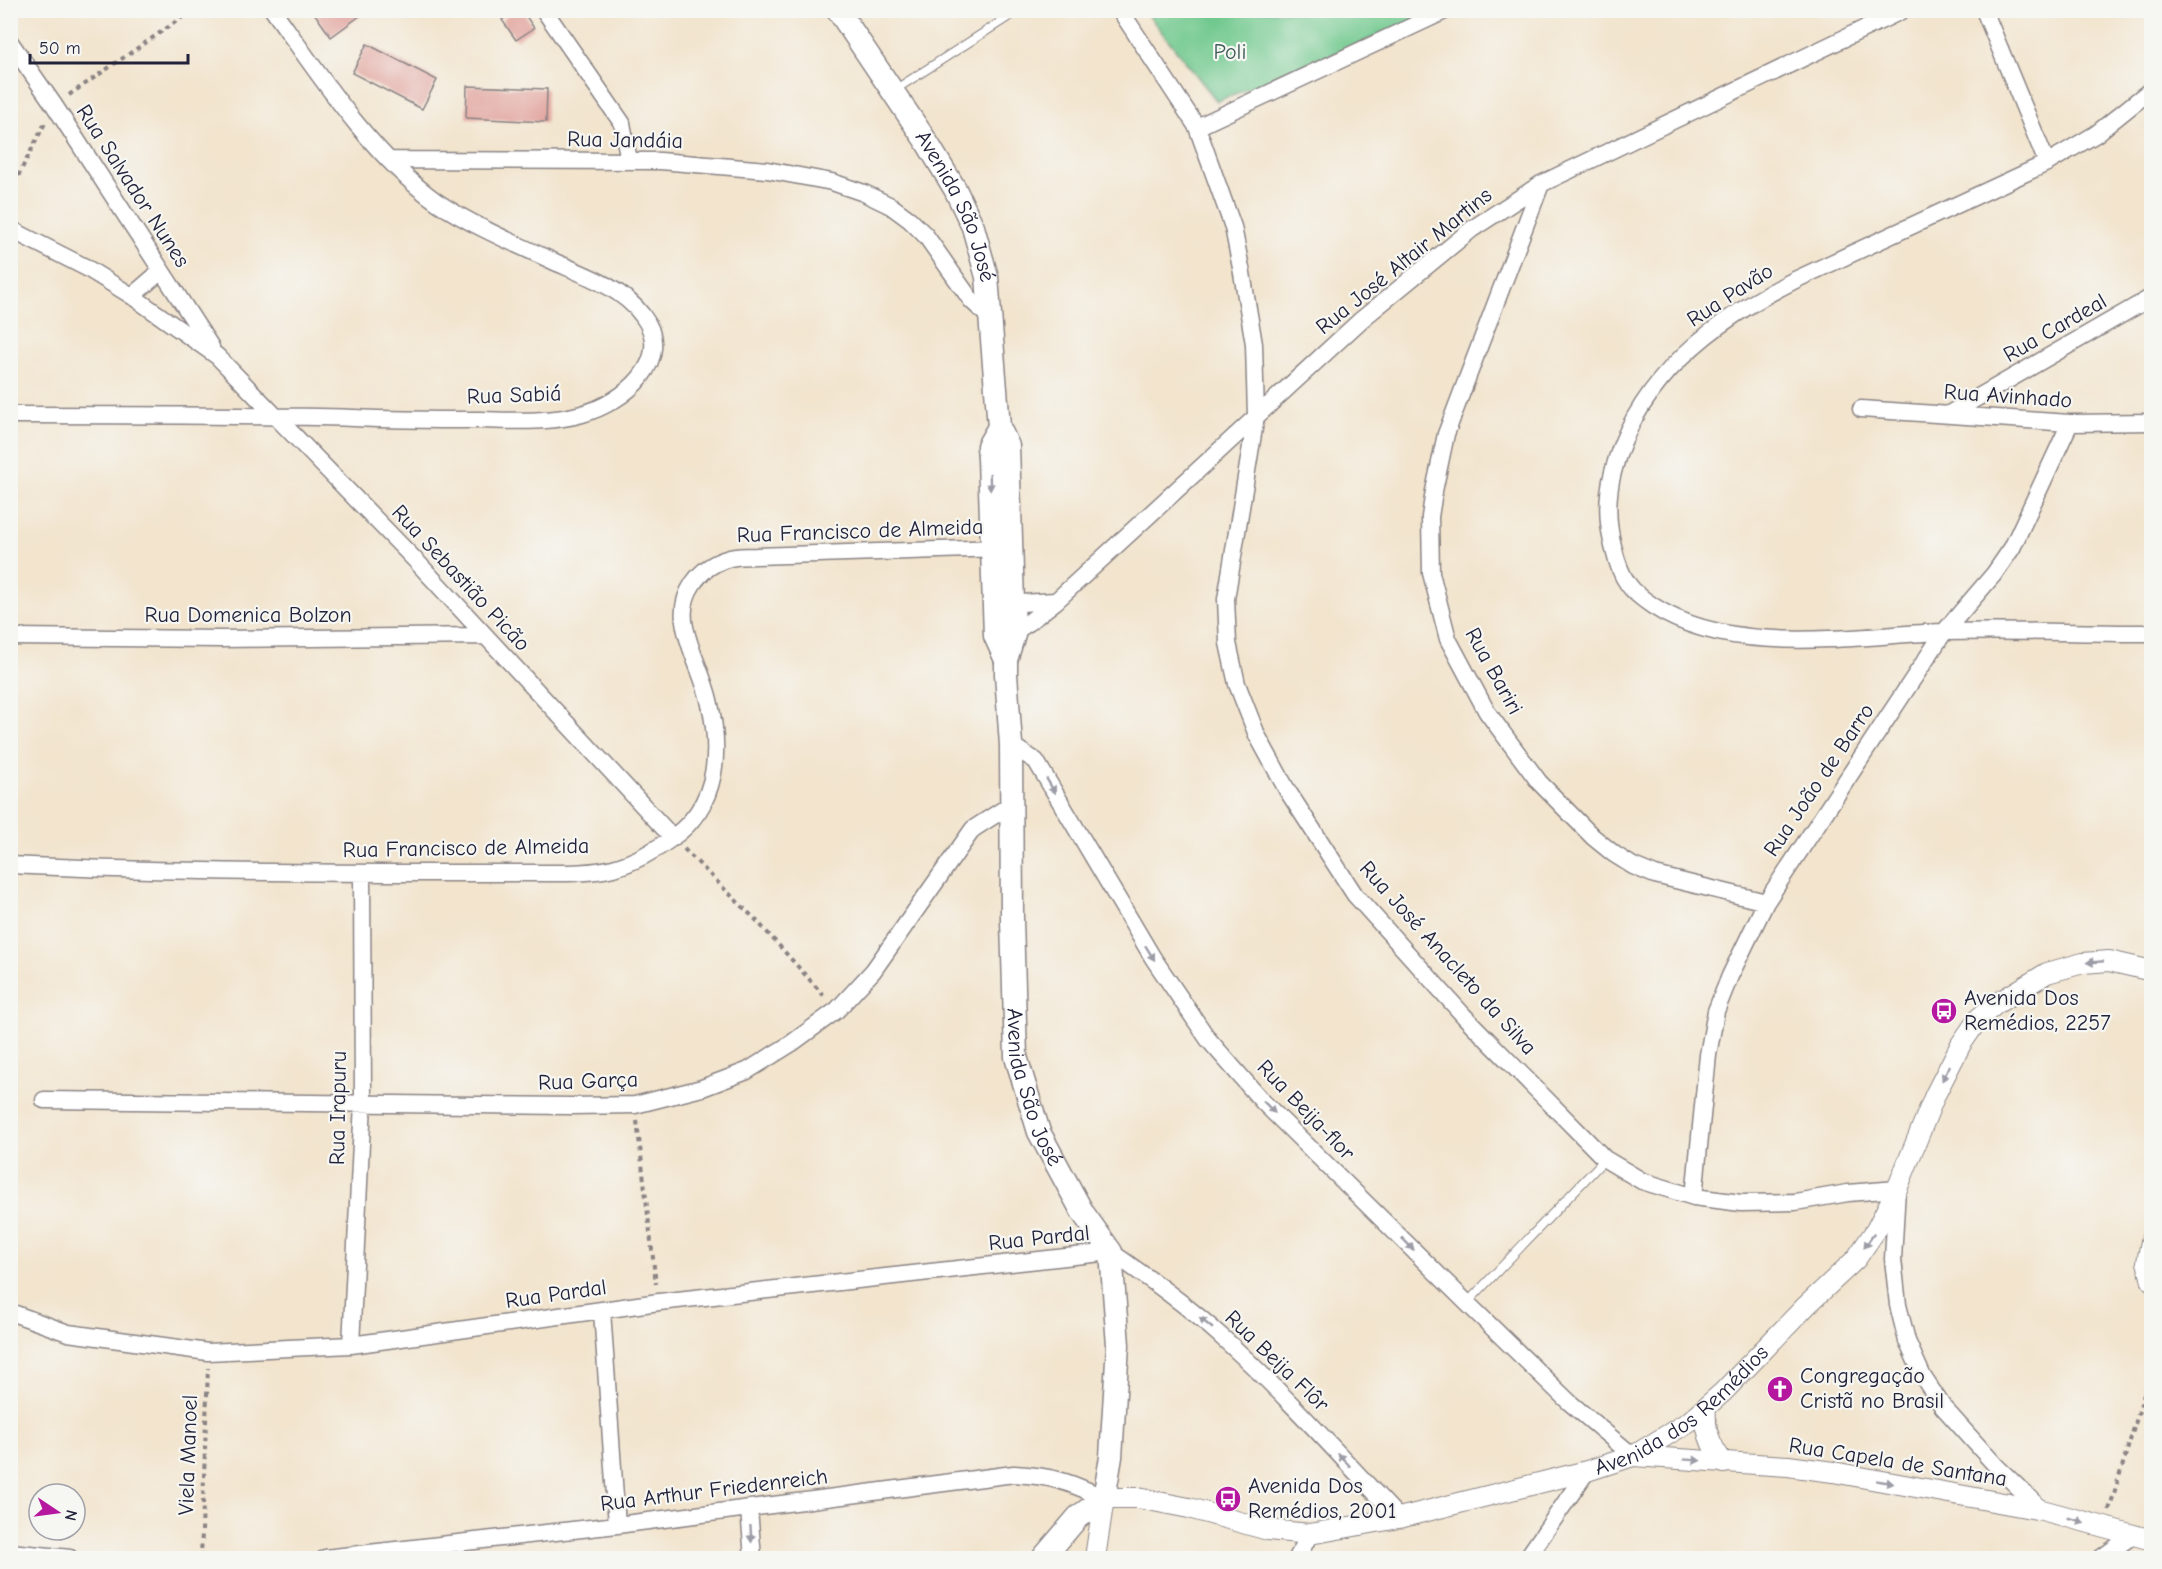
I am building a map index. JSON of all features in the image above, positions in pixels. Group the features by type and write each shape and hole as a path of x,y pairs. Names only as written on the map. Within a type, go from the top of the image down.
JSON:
{"main road":[{"name":"Avenida São José","path":"838,10 955,189 974,227 987,278 999,427 988,446 1002,548 1011,745 1012,920 1016,1057 1039,1132 1083,1214 1111,1252"},
{"path":"1043,1558 1078,1517 1104,1498 1111,1457 1118,1345 1111,1252"}],"street":[{"path":"273,10 347,111 390,160"},
{"path":"544,10 622,123 629,161"},
{"name":"Rua José Anacleto da Silva","path":"1120,10 1197,127 1233,228 1254,344 1256,417 1226,599 1228,643 1237,684 1257,735 1287,790 1355,895 1464,1016 1605,1159 1642,1181 1694,1197 1741,1203 1784,1202 1848,1193 1897,1190"},
{"path":"1197,127 1448,10"},
{"name":"Rua José Altair Martins","path":"1005,635 1056,601 1361,320 1472,229 1541,184 1903,10"},
{"path":"1984,10 2047,163"},
{"name":"Rua Salvador Nunes","path":"10,42 54,105 217,356"},
{"name":"Rua Pavão","path":"2151,89 2096,134 2047,163 1788,283 1724,321 1696,344 1660,381 1628,429 1619,448 1610,483 1609,513 1611,538 1617,563 1629,585 1643,599 1664,612 1688,623 1717,631 1754,638 1812,638 1944,632 2151,633"},
{"name":"Rua Jandáia","path":"390,160 660,160 767,170 832,182 864,193 891,206 910,220 926,236 971,300 991,319"},
{"name":"Rua Sabiá","path":"10,415 276,416 535,421 581,415 601,407 626,390 648,369 653,350 648,326 643,315 627,299 591,278 457,214 436,200 390,160"},
{"name":"Rua Bariri","path":"1541,184 1446,434 1434,491 1430,517 1431,573 1448,639 1487,712 1539,782 1607,849 1634,866 1655,875 1766,902"},
{"name":"Rua Sebastião Picão","path":"10,229 85,267 132,296 217,356 418,563 673,838"},
{"path":"132,296 161,271"},
{"name":"Rua Cardeal","path":"1949,414 2151,297"},
{"name":"Rua Avinhado","path":"1862,409 2070,423 2151,422"},
{"name":"Rua João de Barro","path":"1694,1197 1708,1055 1716,1011 1730,976 1766,902 1944,632 1994,574 2012,548 2070,423"},
{"name":"Rua Francisco de Almeida","path":"10,865 362,873 570,873 613,868 673,838 690,822 702,806 711,788 716,742 708,699 684,625 684,604 690,587 711,565 739,557 1002,548"},
{"path":"1004,604 1056,601"},
{"name":"Rua Domenica Bolzon","path":"10,636 221,639 485,636"},
{"name":"Rua Beija-flor","path":"1011,745 1036,761 1153,958 1208,1040 1263,1102 1467,1303 1569,1402 1634,1456"},
{"name":"Rua Garça","path":"45,1100 635,1105 702,1088 747,1071 792,1044 837,1010 873,971 973,829 1012,804"},
{"name":"Rua Irapuru","path":"351,1345 363,1103 362,873"},
{"name":"Avenida dos Remédios","path":"1104,1498 1138,1498 1188,1508 1268,1530 1310,1534 1399,1518 1587,1471 1634,1456 1690,1421 1723,1392 1806,1306 1856,1259 1876,1230 1897,1190 1935,1095 1961,1044 1979,1018 1996,1004 2047,973 2084,963 2109,961 2151,971"},
{"path":"1897,1190 1893,1258 1898,1305 1907,1341 1923,1377 1943,1407 1997,1467 2042,1510"},
{"path":"2151,1237 2147,1262 2151,1281"},
{"name":"Rua Pardal","path":"10,1312 68,1333 208,1352 351,1345 658,1302 1111,1252"},
{"name":"Rua Beija Flôr","path":"1111,1252 1166,1290 1223,1337 1279,1391 1399,1518"},
{"path":"602,1311 617,1525"},
{"path":"1706,1407 1712,1447 1724,1463"},
{"name":"Rua Capela de Santana","path":"1634,1456 1788,1466 1833,1472 2042,1510 2142,1538"},
{"path":"1527,1558 1587,1471"},
{"name":"Rua Arthur Friedenreich","path":"325,1558 749,1509 1014,1474 1043,1476 1067,1481 1104,1498"},
{"path":"1095,1558 1104,1498"},
{"path":"749,1509 753,1558"},
{"path":"1297,1558 1310,1534"},
{"path":"2101,1558 2142,1538"},
{"path":"10,1552 70,1558"}],"lane":[{"path":"893,91 1020,10"},
{"path":"1467,1303 1605,1159"}],"path":[{"path":"10,192 54,105 194,10"},
{"path":"673,838 757,921 837,1010"},
{"path":"635,1105 658,1302"},
{"name":"Viela Manoel","path":"201,1558 208,1352"},
{"path":"2104,1528 2151,1368"}],"green space":[{"name":"Poli","path":"1145,11 1440,11 1217,101"}],"building":[{"path":"312,10 368,10 331,37"},
{"path":"515,10 522,10 534,28 516,40 502,20"},
{"path":"367,44 437,80 422,109 352,73"},
{"path":"467,86 547,89 546,122 466,118"}],"place":[{"name":"Avenida Dos Remédios, 2257","path":"1944,1011"},
{"name":"Congregação Cristã no Brasil","path":"1780,1389"},
{"name":"Avenida Dos Remédios, 2001","path":"1228,1499"}]}
